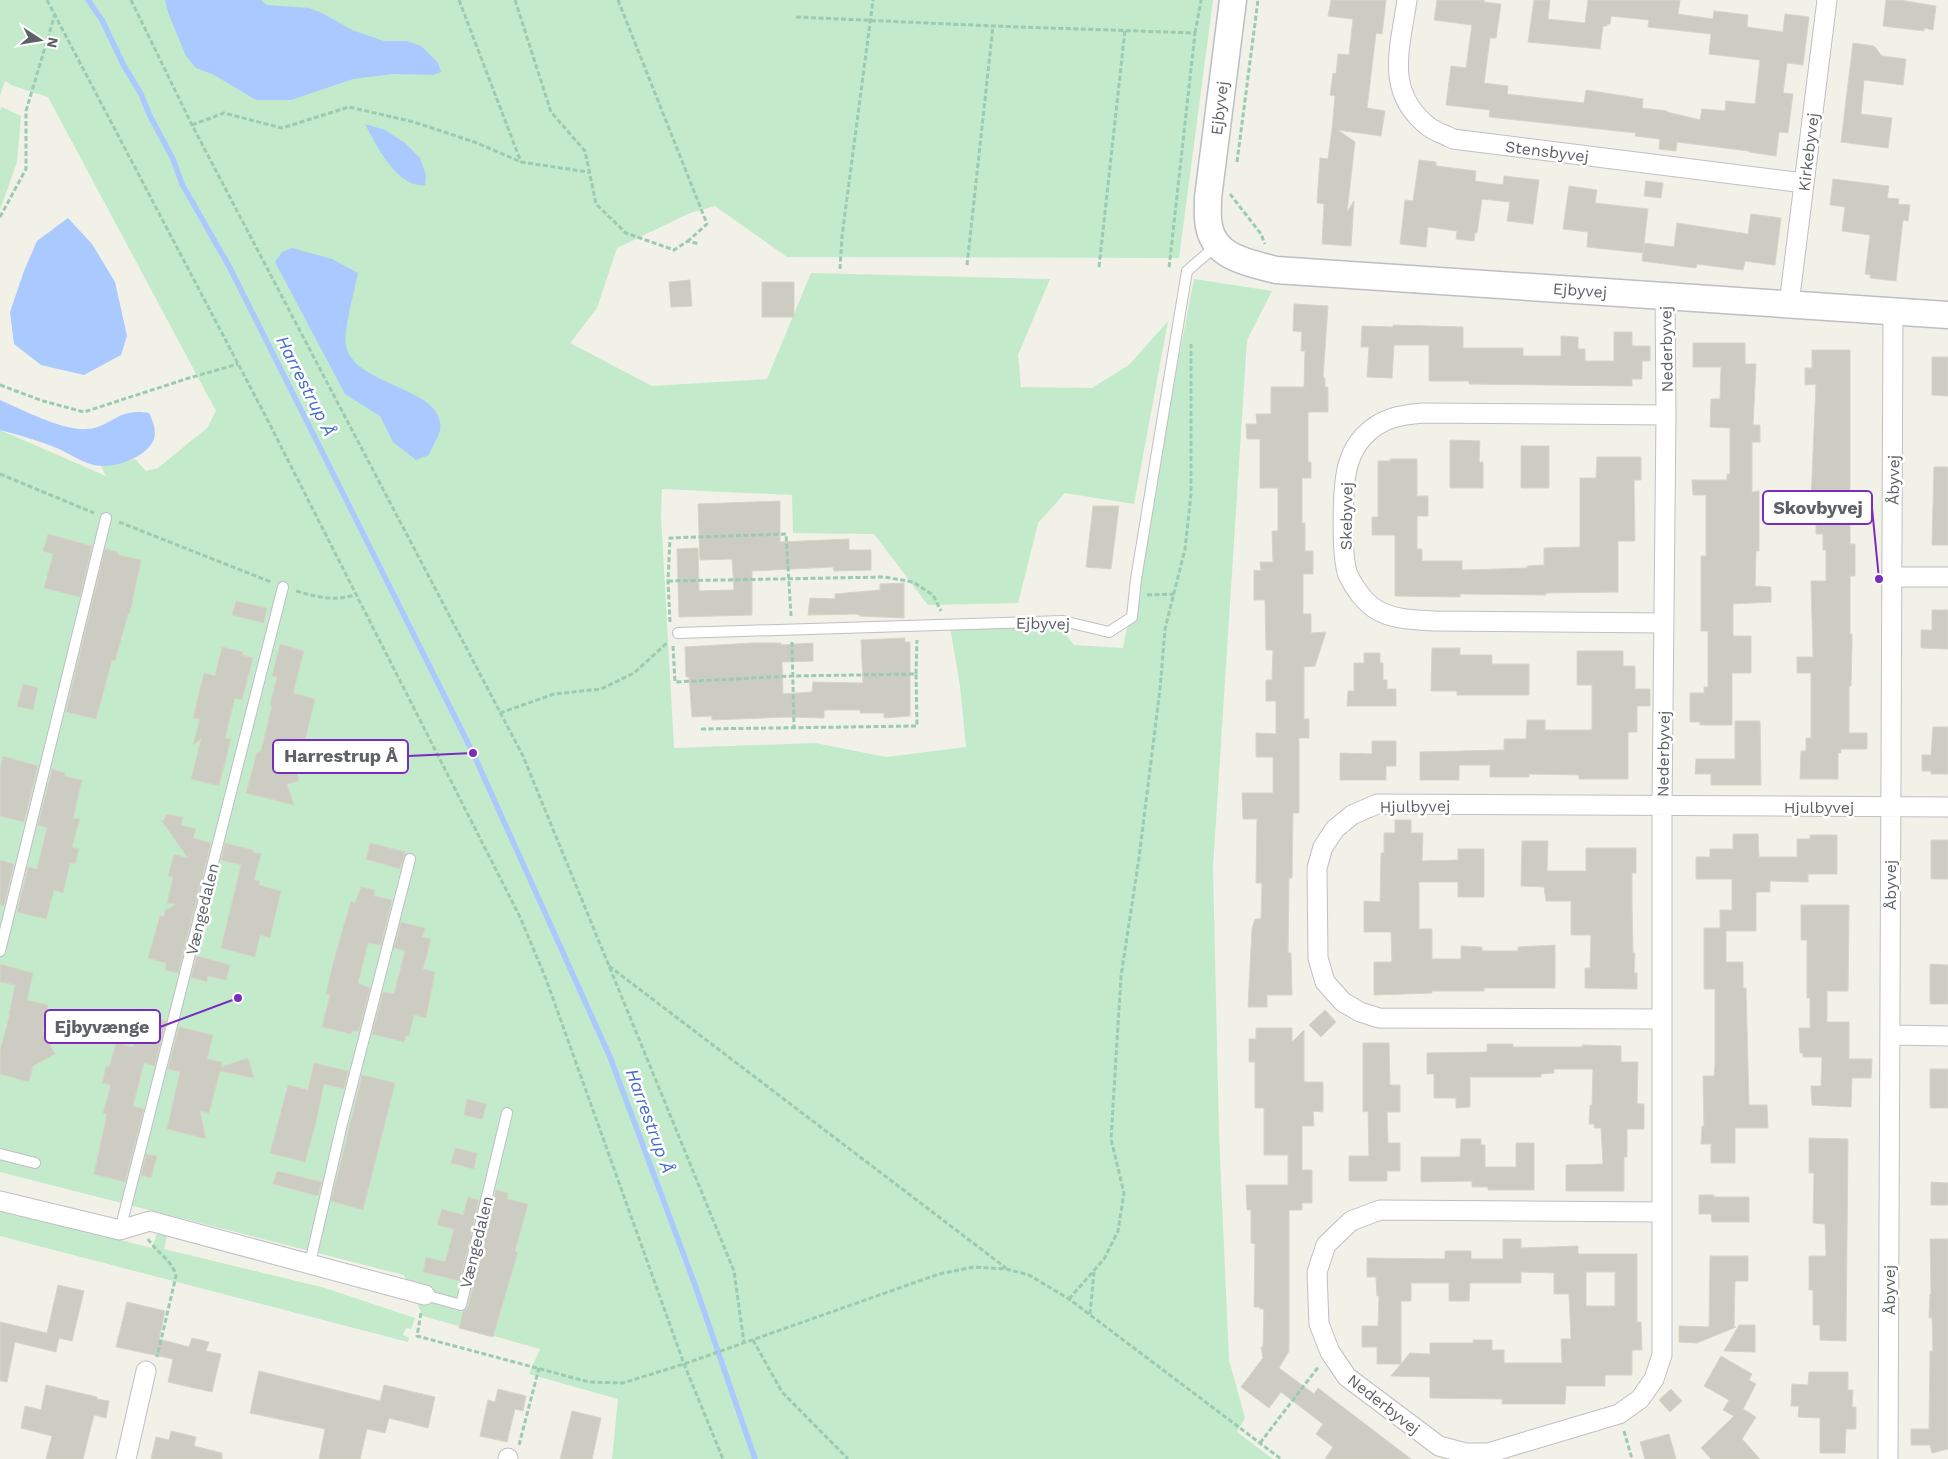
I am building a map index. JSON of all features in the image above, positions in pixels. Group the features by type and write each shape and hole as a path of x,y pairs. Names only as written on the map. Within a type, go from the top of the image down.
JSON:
{"street":[{"name":"Ejbyvej","path":"1232,0 1208,198 1209,227 1217,245 1239,260 1276,270 1948,314"},
{"name":"Stensbyvej","path":"1407,0 1397,69 1402,94 1412,110 1430,128 1453,139 1804,183"},
{"name":"Kirkebyvej","path":"1788,304 1827,0"},
{"name":"Nederbyvej","path":"1662,1212 1380,1210 1351,1220 1326,1245 1317,1272 1319,1324 1330,1352 1348,1378 1439,1446 1465,1453 1488,1453 1619,1414 1640,1399 1654,1379 1662,1356 1662,1212 1662,1019 1662,806 1666,415 1665,296"},
{"name":"Åbyvej","path":"1888,1459 1893,311"},
{"name":"Skebyvej","path":"1664,623 1436,621 1412,620 1392,616 1376,610 1362,597 1353,584 1348,573 1345,558 1344,532 1345,489 1348,466 1354,450 1363,436 1374,426 1390,418 1423,413 1666,415"},
{"path":"1891,577 1948,578"},
{"name":"Hjulbyvej","path":"1662,1019 1379,1018 1360,1012 1343,1002 1325,982 1318,958 1317,868 1323,847 1335,829 1352,815 1377,804 1948,807"},
{"path":"1890,1035 1948,1036"},
{"name":"Vængedalen","path":"0,1201 120,1230 150,1221 425,1295"},
{"path":"126,1459 146,1371"}],"lane":[{"name":"Ejbyvej","path":"678,633 1063,621 1109,632 1132,617 1186,271 1217,245"},
{"path":"0,951 106,518"},
{"name":"Vængedalen","path":"120,1230 283,587"},
{"path":"310,1263 340,1133 410,859"},
{"name":"Vængedalen","path":"425,1295 461,1305 507,1114"},
{"path":"0,1154 35,1162"}],"path":[{"path":"47,0 238,364 520,917 546,979 684,1364 723,1459"},
{"path":"131,0 192,125 523,756 734,1271 744,1343"},
{"path":"459,0 521,162"},
{"path":"515,0 551,112 585,151 596,204 626,233 674,250 688,241 707,224 618,0"},
{"path":"840,269 842,236 873,0"},
{"path":"1169,268 1195,33 1201,0"},
{"path":"0,217 26,169 26,111 55,13"},
{"path":"796,17 1195,33"},
{"path":"967,265 993,26"},
{"path":"1099,267 1125,30"},
{"path":"192,125 224,113 282,128 349,107 414,122 477,143 521,162 588,172"},
{"path":"1230,194 1261,234 1276,270"},
{"path":"688,241 699,244"},
{"path":"1069,1299 1104,1259 1118,1231 1124,1193 1111,1139 1121,976 1151,764 1165,629 1185,549 1192,494 1191,340"},
{"path":"0,384 43,401 84,412 180,380 238,364"},
{"path":"0,474 106,518 283,587 331,599 345,598 356,594"},
{"path":"678,633 671,629 668,581 670,538 786,534 792,629 794,728"},
{"path":"668,581 884,577 913,582 934,595 947,624"},
{"path":"1134,596 1174,594"},
{"path":"701,729 917,726 916,674 918,625"},
{"path":"500,713 554,694 601,689 634,673 672,638 675,682 793,676 916,674"},
{"path":"608,965 1006,1269"},
{"path":"138,1225 153,1248 175,1269 176,1276 157,1359 146,1371"},
{"path":"425,1295 417,1336 590,1382 623,1383 702,1358 939,1274 974,1267 1006,1269 1029,1275 1069,1299 1281,1459"},
{"path":"1090,1314 1094,1271"},
{"path":"753,1340 782,1392 848,1459"},
{"path":"1260,1443 1330,1352"},
{"path":"508,1459 517,1452 539,1368"},
{"path":"1619,1414 1632,1459"}],"green space":[{"path":"0,0 1213,0 1179,258 787,257 715,206 690,213 617,248 597,308 570,343 652,386 767,379 811,273 1050,279 1018,355 1021,387 1092,388 1129,365 1168,321 1134,504 1065,493 1038,523 1018,603 928,605 874,534 793,533 792,495 662,489 661,517 674,748 815,743 886,757 966,747 960,686 950,627 1058,624 1074,645 1123,648 1194,279 1272,291 1247,340 1213,867 1219,1134 1229,1360 1245,1418 1237,1432 1273,1459 612,1459 618,1399 529,1374 540,1349 423,1316 404,1275 0,1172 0,430 106,476 101,466 135,459 146,471 158,468 207,428 216,411 48,97 13,86 5,81 0,95"},
{"path":"2,107 21,116 17,162 0,210 0,110"},
{"path":"0,1209 152,1248 157,1233 167,1236 164,1249 325,1288 415,1318 411,1329 406,1328 403,1335 409,1338 408,1342 0,1236"}],"water":[{"path":"165,0 261,0 267,5 309,8 352,30 384,41 407,41 421,46 438,63 441,72 433,75 393,74 353,79 291,100 256,100 214,75 196,68 186,56 169,15"},
{"path":"365,124 385,130 405,143 420,158 426,175 425,185 415,184 397,173 382,154"},
{"path":"68,218 92,244 115,282 127,336 121,355 84,375 41,365 14,344 10,312 37,241"},
{"path":"292,248 332,259 358,273 348,321 346,345 352,359 365,370 429,404 438,416 440,430 429,455 416,460 393,442 380,416 345,394 275,262 282,252"},
{"path":"0,400 43,419 77,429 87,429 103,425 129,413 149,413 155,428 153,442 145,451 131,460 108,466 96,466 45,443 0,430"}],"building":[{"path":"1331,0 1386,0 1382,34 1376,33 1367,108 1385,111 1381,136 1338,130 1355,142 1347,212 1354,201 1351,246 1322,244 1324,204 1317,203 1320,158 1328,159 1332,129 1335,96 1330,95 1333,73 1336,74 1338,54 1349,55 1353,19 1328,16"},
{"path":"1437,0 1484,0 1484,2 1501,4 1496,38 1490,38 1484,83 1508,86 1507,94 1584,103 1586,90 1643,99 1642,108 1667,111 1700,120 1702,109 1725,111 1726,101 1755,104 1760,60 1709,54 1711,34 1648,27 1649,20 1611,16 1610,24 1603,26 1600,49 1528,42 1534,0 1550,0 1548,19 1585,23 1588,0 1680,0 1678,14 1713,19 1714,11 1748,15 1747,27 1783,32 1785,14 1809,17 1803,65 1787,63 1783,93 1793,94 1788,133 1779,132 1776,156 1677,142 1676,151 1659,149 1660,139 1635,136 1636,133 1489,117 1490,110 1446,105 1451,66 1466,68 1472,25 1434,20"},
{"path":"1886,0 1900,0 1936,6 1933,30 1924,28 1924,31 1883,26"},
{"path":"1853,43 1874,46 1882,56 1906,59 1903,85 1864,80 1861,114 1892,118 1888,148 1841,142"},
{"path":"1419,160 1436,162 1436,166 1476,171 1475,181 1503,185 1504,176 1539,180 1533,224 1507,221 1510,202 1482,199 1474,241 1456,239 1457,231 1428,227 1426,247 1400,244 1405,200 1413,201"},
{"path":"1833,179 1889,186 1887,198 1899,199 1898,204 1910,205 1908,221 1903,220 1896,281 1870,278 1871,275 1865,274 1870,235 1842,231 1845,207 1830,205"},
{"path":"1646,181 1663,183 1661,198 1644,196"},
{"path":"1569,186 1597,190 1595,203 1648,209 1643,253 1587,247 1588,232 1563,229"},
{"path":"1751,214 1781,218 1775,265 1745,261 1743,270 1697,264 1696,268 1642,261 1644,243 1674,247 1677,223 1748,234"},
{"path":"690,280 692,306 671,307 669,282"},
{"path":"762,282 794,282 794,317 762,317"},
{"path":"1294,304 1328,306 1323,378 1325,378 1325,387 1328,387 1328,412 1308,412 1308,462 1311,462 1311,478 1302,478 1302,523 1305,523 1305,551 1313,551 1313,574 1303,574 1303,614 1311,614 1311,633 1326,632 1315,666 1304,667 1304,719 1309,719 1309,738 1299,738 1299,813 1293,813 1292,878 1289,878 1288,953 1291,953 1292,995 1267,995 1267,1007 1248,1007 1252,929 1255,919 1261,919 1262,883 1256,883 1257,819 1243,819 1242,793 1273,793 1273,757 1256,757 1256,733 1276,734 1276,701 1266,701 1266,680 1272,680 1273,650 1266,650 1265,600 1254,600 1254,570 1261,571 1260,562 1273,562 1272,531 1278,531 1278,488 1260,488 1260,439 1247,439 1246,424 1257,424 1256,414 1271,414 1271,387 1304,387 1305,351 1301,351 1302,332 1293,331"},
{"path":"1393,325 1463,327 1463,348 1523,348 1523,356 1561,356 1561,336 1578,337 1578,349 1585,349 1585,361 1614,361 1614,332 1632,332 1632,346 1650,346 1650,361 1642,361 1642,379 1632,379 1632,386 1469,384 1469,381 1429,381 1429,345 1394,345 1392,378 1367,377 1369,347 1361,347 1362,326 1393,327"},
{"path":"1693,343 1745,343 1745,364 1756,364 1753,425 1760,425 1760,442 1752,442 1752,492 1759,491 1759,551 1756,551 1755,586 1771,587 1771,602 1733,604 1733,636 1751,636 1751,673 1732,673 1732,725 1700,725 1700,722 1690,722 1690,693 1704,693 1704,687 1708,687 1708,631 1701,631 1701,556 1706,556 1706,495 1693,495 1692,480 1727,480 1727,474 1730,474 1730,428 1710,427 1711,399 1720,399 1721,367 1693,367"},
{"path":"1812,350 1850,350 1850,544 1855,544 1855,576 1850,576 1850,634 1852,634 1852,643 1851,686 1849,686 1849,733 1867,733 1867,749 1841,749 1841,753 1838,753 1838,779 1800,779 1801,751 1806,751 1806,738 1811,738 1811,673 1797,673 1797,657 1813,657 1811,581 1826,581 1826,550 1823,550 1823,534 1816,534 1816,500 1811,500 1816,384 1805,385 1805,368 1812,368"},
{"path":"1932,357 1948,357 1948,396 1932,395"},
{"path":"1450,440 1480,441 1479,462 1483,462 1483,488 1450,488"},
{"path":"1521,446 1549,446 1549,488 1521,488"},
{"path":"1597,457 1641,457 1641,480 1634,480 1635,541 1618,541 1618,592 1546,593 1546,595 1460,594 1460,597 1395,596 1395,535 1372,535 1372,517 1378,517 1378,461 1417,459 1417,496 1428,496 1428,516 1417,516 1417,549 1422,549 1422,561 1462,561 1462,570 1527,568 1527,566 1544,565 1544,548 1580,547 1580,478 1596,478"},
{"path":"1934,467 1948,467 1948,545 1932,545"},
{"path":"780,501 780,542 849,539 849,550 871,550 871,570 834,571 833,567 752,571 752,615 679,617 677,549 698,548 699,591 734,590 732,559 700,560 698,504"},
{"path":"1093,506 1119,506 1111,569 1086,567"},
{"path":"48,534 92,546 80,597 44,588 53,554 43,551"},
{"path":"105,549 118,552 118,555 141,560 130,613 128,614 115,661 112,660 96,719 66,712"},
{"path":"904,583 904,618 860,616 856,614 808,615 810,598 835,599 835,594 880,590 880,584"},
{"path":"236,601 267,608 264,623 232,615"},
{"path":"1932,610 1948,610 1948,649 1921,648 1921,630 1932,630"},
{"path":"905,638 905,642 910,642 910,716 884,718 884,713 860,713 860,710 824,710 824,718 787,717 712,720 712,716 692,717 689,677 686,677 685,647 752,643 781,643 781,645 813,643 813,661 782,662 783,694 812,692 813,682 863,683 861,640"},
{"path":"280,644 304,651 293,693 315,699 304,745 290,742 299,781 287,784 294,805 246,793 257,753 261,751 272,706 270,705 277,677 272,676"},
{"path":"222,647 243,652 242,655 253,658 242,700 235,698 225,738 231,739 219,786 191,779 201,739 193,745 200,719 193,718 204,673 215,676"},
{"path":"1432,648 1460,648 1460,655 1492,655 1492,664 1529,664 1529,695 1457,695 1457,691 1431,691"},
{"path":"1577,651 1623,651 1623,666 1635,666 1635,689 1650,689 1650,706 1637,706 1637,732 1628,732 1628,779 1579,779 1579,775 1529,774 1529,777 1490,777 1490,765 1459,765 1459,780 1420,780 1420,752 1504,750 1504,739 1526,739 1527,720 1545,720 1545,730 1592,730 1592,685 1577,685"},
{"path":"1364,653 1380,653 1380,663 1383,663 1383,680 1387,680 1387,689 1396,689 1396,706 1347,706 1348,691 1354,691 1354,663 1364,663"},
{"path":"23,684 38,688 33,710 17,706"},
{"path":"1735,721 1760,721 1761,785 1711,785 1711,774 1695,774 1696,759 1735,759"},
{"path":"1933,727 1948,727 1948,774 1931,774 1931,771 1922,771 1922,755 1931,755"},
{"path":"1372,741 1396,741 1396,766 1386,766 1386,780 1340,780 1340,753 1372,754"},
{"path":"3,756 38,766 24,822 0,816 0,769"},
{"path":"52,769 65,773 64,776 82,780 73,818 80,819 72,847 79,849 75,864 70,863 63,893 54,890 46,919 17,912 28,867 37,869 47,828 38,825"},
{"path":"166,814 183,817 181,825 196,829 193,838 211,843 178,973 165,970 166,963 148,958 160,916 164,916 165,910 177,904 167,903 173,877 168,876 174,854 188,858 161,820 164,821"},
{"path":"1395,820 1411,820 1411,833 1423,833 1422,861 1458,860 1458,849 1484,849 1484,897 1458,897 1458,882 1419,882 1419,929 1432,929 1432,959 1461,959 1461,946 1482,947 1482,951 1518,951 1518,947 1555,945 1555,988 1484,988 1484,991 1432,991 1432,993 1374,995 1374,962 1392,962 1391,932 1364,932 1364,901 1380,902 1381,853 1384,853 1384,833 1395,833"},
{"path":"1733,834 1758,834 1759,857 1797,857 1797,839 1810,839 1810,835 1837,835 1837,874 1808,874 1808,882 1770,881 1770,892 1756,892 1756,931 1726,931 1726,962 1743,962 1743,988 1746,988 1749,1105 1767,1105 1768,1128 1735,1128 1735,1163 1711,1163 1711,1144 1701,1144 1702,1126 1704,1126 1703,1076 1714,1076 1715,1065 1715,989 1704,989 1704,928 1720,928 1720,910 1732,910 1732,879 1696,879 1696,857 1710,857 1710,849 1733,849"},
{"path":"1931,840 1948,840 1948,879 1931,879"},
{"path":"1522,841 1548,841 1547,871 1586,871 1586,848 1636,848 1636,873 1632,873 1632,907 1633,953 1635,953 1634,973 1637,973 1637,989 1585,988 1585,968 1590,968 1591,935 1571,935 1571,901 1546,901 1544,887 1521,886"},
{"path":"225,843 261,854 254,880 260,881 259,885 281,891 270,938 260,935 255,957 221,948 241,865 221,860"},
{"path":"370,843 406,852 400,869 366,859"},
{"path":"0,860 14,864 4,906 0,905"},
{"path":"361,887 375,890 374,896 392,900 381,945 368,943 358,983 370,988 359,1031 352,1031 351,1034 322,1027 330,994 326,994 333,963 351,901 355,903"},
{"path":"1801,905 1849,905 1848,991 1827,991 1827,1022 1849,1022 1849,1059 1872,1059 1871,1078 1852,1078 1851,1107 1812,1105 1811,1086 1821,1086 1822,1057 1803,1057 1803,1053 1800,1053 1799,1028 1810,1028 1810,998 1807,998 1807,940 1801,940"},
{"path":"401,922 425,928 422,937 431,939 423,969 435,972 426,1018 414,1015 409,1036 406,1036 404,1042 372,1034 383,992 394,994 405,951 394,948"},
{"path":"197,956 230,965 226,980 208,976 207,982 191,977"},
{"path":"0,964 33,973 27,1000 48,1005 43,1031 55,1054 33,1066 29,1082 0,1074 0,1051 10,1014 15,985 0,982"},
{"path":"1930,964 1948,965 1948,1004 1930,1004"},
{"path":"1325,1010 1336,1022 1321,1037 1309,1025"},
{"path":"141,1015 166,1021 155,1066 144,1063 133,1106 144,1109 125,1182 94,1174 107,1114 103,1113 111,1085 102,1083 106,1066 109,1067 116,1043 133,1047"},
{"path":"179,1027 213,1035 207,1059 222,1062 221,1067 248,1058 254,1078 220,1071 209,1113 200,1111 206,1139 167,1129 180,1072 168,1069"},
{"path":"1256,1028 1292,1028 1292,1042 1304,1030 1304,1082 1323,1082 1323,1112 1313,1111 1314,1126 1302,1126 1302,1170 1312,1170 1312,1203 1302,1203 1302,1210 1289,1210 1289,1351 1279,1368 1314,1394 1318,1388 1411,1459 1325,1459 1333,1447 1316,1434 1323,1424 1281,1392 1269,1408 1241,1387 1263,1358 1261,1347 1263,1347 1264,1309 1254,1307 1255,1244 1251,1243 1251,1210 1247,1210 1246,1185 1288,1185 1288,1155 1264,1155 1264,1108 1255,1108 1255,1062 1249,1062 1249,1039 1256,1039"},
{"path":"1363,1043 1389,1043 1390,1085 1400,1085 1400,1112 1387,1112 1388,1143 1400,1143 1400,1171 1387,1171 1387,1181 1349,1181 1349,1156 1369,1156 1368,1111 1363,1112"},
{"path":"1487,1044 1513,1044 1513,1047 1621,1046 1621,1062 1638,1062 1637,1104 1644,1104 1644,1129 1627,1129 1627,1157 1624,1157 1624,1191 1566,1191 1566,1165 1603,1164 1601,1128 1594,1128 1594,1124 1589,1124 1590,1105 1592,1105 1593,1069 1554,1069 1554,1073 1541,1074 1541,1077 1470,1077 1470,1107 1456,1108 1456,1098 1434,1098 1434,1074 1427,1074 1427,1053 1487,1052"},
{"path":"314,1063 348,1071 344,1089 324,1084 305,1162 270,1153 288,1085 308,1090"},
{"path":"1930,1069 1948,1069 1948,1108 1930,1108"},
{"path":"362,1075 395,1083 363,1210 331,1201"},
{"path":"467,1099 487,1104 482,1119 464,1115"},
{"path":"1809,1138 1848,1139 1846,1341 1820,1340 1820,1325 1813,1325 1813,1290 1809,1290 1809,1256 1826,1256 1825,1224 1813,1223 1814,1173 1809,1173"},
{"path":"1461,1139 1481,1139 1481,1145 1485,1145 1485,1167 1516,1167 1516,1143 1534,1143 1534,1190 1488,1190 1488,1187 1472,1187 1472,1181 1421,1182 1421,1157 1460,1157"},
{"path":"455,1148 477,1153 474,1169 451,1163"},
{"path":"146,1154 157,1156 151,1178 141,1175"},
{"path":"277,1171 322,1182 318,1196 273,1184"},
{"path":"1931,1182 1948,1183 1948,1205 1931,1205"},
{"path":"496,1190 508,1193 507,1199 528,1204 515,1251 518,1252 493,1337 459,1328 463,1312 468,1307"},
{"path":"1699,1195 1749,1197 1749,1222 1712,1222 1711,1214 1699,1214"},
{"path":"468,1197 479,1200 460,1281 423,1272 426,1257 445,1262 454,1229 437,1225 442,1209 463,1215"},
{"path":"1503,1239 1521,1239 1521,1248 1578,1246 1578,1254 1637,1254 1637,1322 1641,1322 1642,1350 1632,1350 1632,1375 1605,1375 1605,1386 1566,1386 1565,1404 1502,1404 1502,1399 1430,1398 1430,1377 1391,1376 1401,1364 1377,1364 1377,1347 1362,1347 1362,1326 1378,1326 1379,1296 1377,1296 1376,1277 1367,1277 1367,1258 1445,1259 1445,1251 1471,1251 1471,1259 1503,1259","holes":["1521,1272 1554,1273 1554,1294 1569,1294 1571,1339 1561,1339 1562,1363 1504,1363 1504,1350 1492,1350 1492,1340 1473,1340 1473,1343 1430,1343 1430,1354 1410,1353 1401,1364 1401,1301 1411,1301 1411,1283 1449,1283 1449,1301 1469,1301 1470,1283 1521,1283","1586,1272 1615,1272 1615,1306 1586,1306"]},
{"path":"1930,1239 1948,1239 1948,1449 1932,1453 1930,1445 1911,1445 1911,1429 1929,1429 1930,1351 1933,1351 1932,1318 1929,1318 1931,1295"},
{"path":"1710,1256 1748,1256 1748,1281 1735,1281 1734,1327 1736,1327 1697,1343 1679,1342 1679,1326 1709,1327"},
{"path":"58,1285 84,1291 72,1341 59,1338 56,1352 15,1342 7,1382 0,1381 0,1322 47,1333"},
{"path":"127,1302 165,1311 159,1339 189,1347 192,1338 209,1342 206,1351 221,1354 212,1392 168,1382 173,1359 116,1347"},
{"path":"1739,1325 1755,1325 1755,1352 1724,1351"},
{"path":"1721,1356 1752,1374 1749,1380 1756,1384 1743,1409 1756,1417 1742,1439 1760,1459 1711,1459 1701,1448 1734,1416 1723,1410 1729,1400 1704,1386"},
{"path":"259,1371 380,1401 384,1385 435,1397 428,1428 389,1418 385,1433 367,1429 360,1459 319,1459 325,1429 250,1413"},
{"path":"1809,1372 1848,1372 1848,1390 1853,1390 1852,1407 1856,1407 1856,1429 1846,1429 1845,1453 1820,1453 1820,1418 1798,1417 1799,1406 1791,1406 1792,1384 1808,1385"},
{"path":"46,1385 109,1401 106,1418 94,1415 83,1459 46,1459 52,1436 21,1428 25,1406 41,1410"},
{"path":"498,1389 526,1396 523,1411 515,1409 507,1442 480,1436 488,1400 495,1402"},
{"path":"1671,1389 1682,1401 1670,1412 1659,1400"},
{"path":"572,1411 601,1418 592,1459 560,1459"},
{"path":"171,1431 196,1437 194,1446 222,1453 222,1459 151,1459 156,1437 169,1440"},
{"path":"1669,1434 1676,1459 1645,1459 1640,1442"}],"waterway":[{"name":"Harrestrup Å","path":"88,0 102,20 123,64 141,94 150,116 173,159 182,184 230,268 473,753 610,1057 695,1285 755,1459"}],"place":[{"name":"Skovbyvej","path":"1879,579"},
{"name":"Harrestrup Å","path":"473,753"},
{"name":"Ejbyvænge","path":"238,998"}]}
